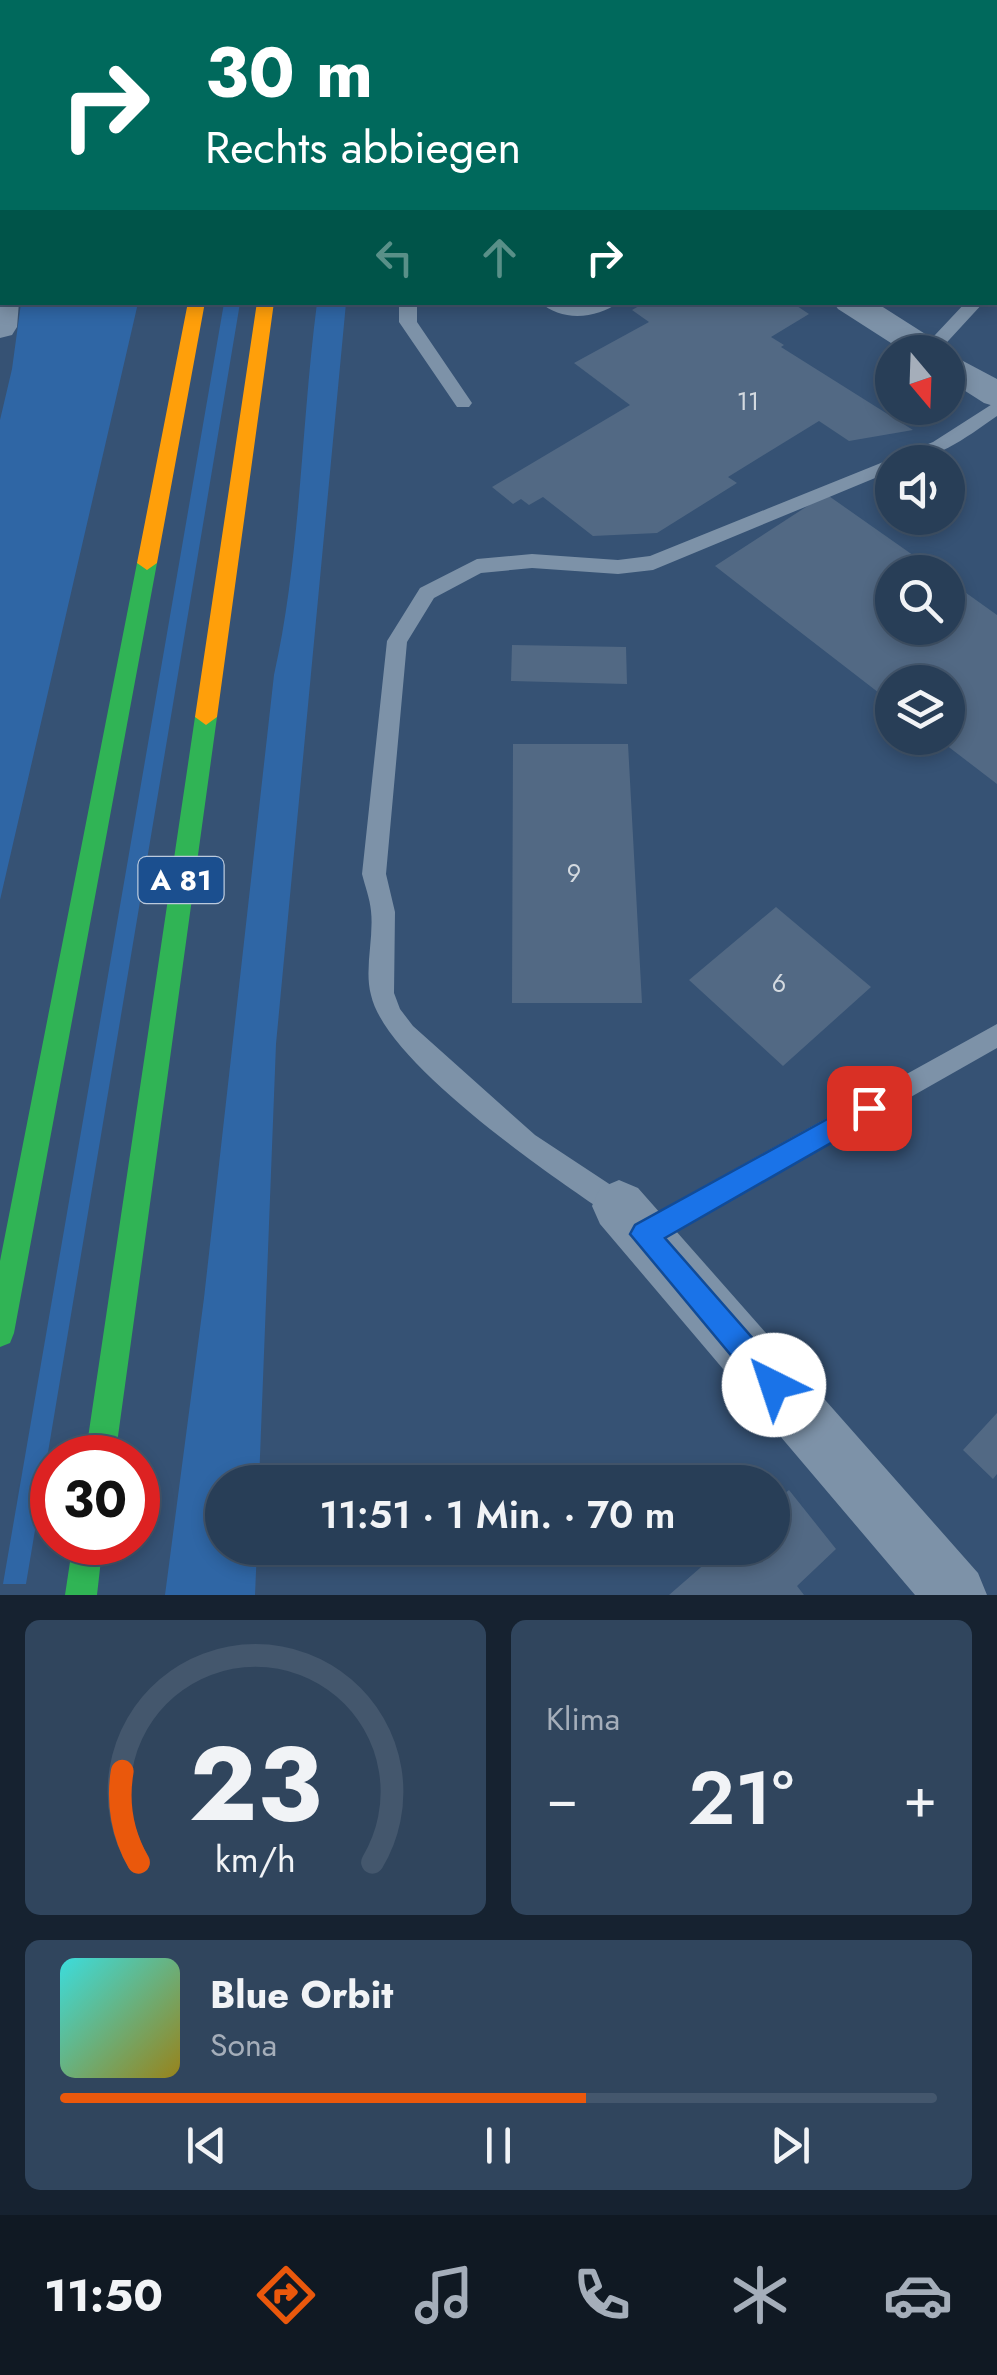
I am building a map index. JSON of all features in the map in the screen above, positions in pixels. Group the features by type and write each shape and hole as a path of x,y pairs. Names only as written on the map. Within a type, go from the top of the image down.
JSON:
{"highway":[{"path":"0,1334 196,305"},
{"name":"A 81","path":"103,1435 266,305"},
{"path":"81,1595 85,1565"}],"street":[{"path":"855,305 902,335"},
{"path":"965,375 997,395"},
{"path":"632,1220 956,1595"}],"lane":[{"path":"408,305 408,322 462,403"},
{"path":"554,305 568,312 586,312 604,305"},
{"path":"945,335 973,305"},
{"path":"942,445 997,408"},
{"path":"875,471 653,564 618,567 532,561 477,566 428,592 397,641 374,874 383,912 382,993 390,1015 404,1034 526,1144 632,1220 997,1035"}],"shaded area":[{"path":"21,305 138,305 0,900 0,420"},
{"path":"224,305 240,305 51,1435 30,1435 30,1560 26,1584 3,1584"},
{"path":"317,305 346,305 276,1044 260,1465 205,1465 205,1565 256,1565 255,1595 165,1595 204,1298 274,675 295,536"}],"building":[{"path":"641,305 796,305 809,314 771,337 875,406 875,425 905,425 913,430 849,441 819,421 728,477 737,483 657,533 593,536 543,497 529,505 521,499 513,504 492,487 630,405 574,363 649,322 632,310"},
{"path":"826,494 875,528 875,535 884,535 913,555 875,555 875,645 965,645 965,592 997,615 997,784 959,755 965,755 965,665 875,665 875,690 715,566"},
{"path":"512,645 626,647 627,684 511,681"},
{"path":"513,744 628,744 642,1003 512,1003"},
{"path":"776,907 871,987 783,1066 689,980"},
{"path":"997,1413 997,1474 993,1479 963,1450"},
{"path":"790,1491 836,1549 797,1586 804,1595 669,1595 703,1565 790,1565"}],"traffic: fast":[{"path":"0,1333 147,563"},
{"path":"103,1435 206,717"},
{"path":"81,1595 85,1565"}],"traffic: slow":[{"path":"147,563 196,305"},
{"path":"206,717 266,305"}],"route":[{"path":"774,1385 644,1234 869,1108"}]}
